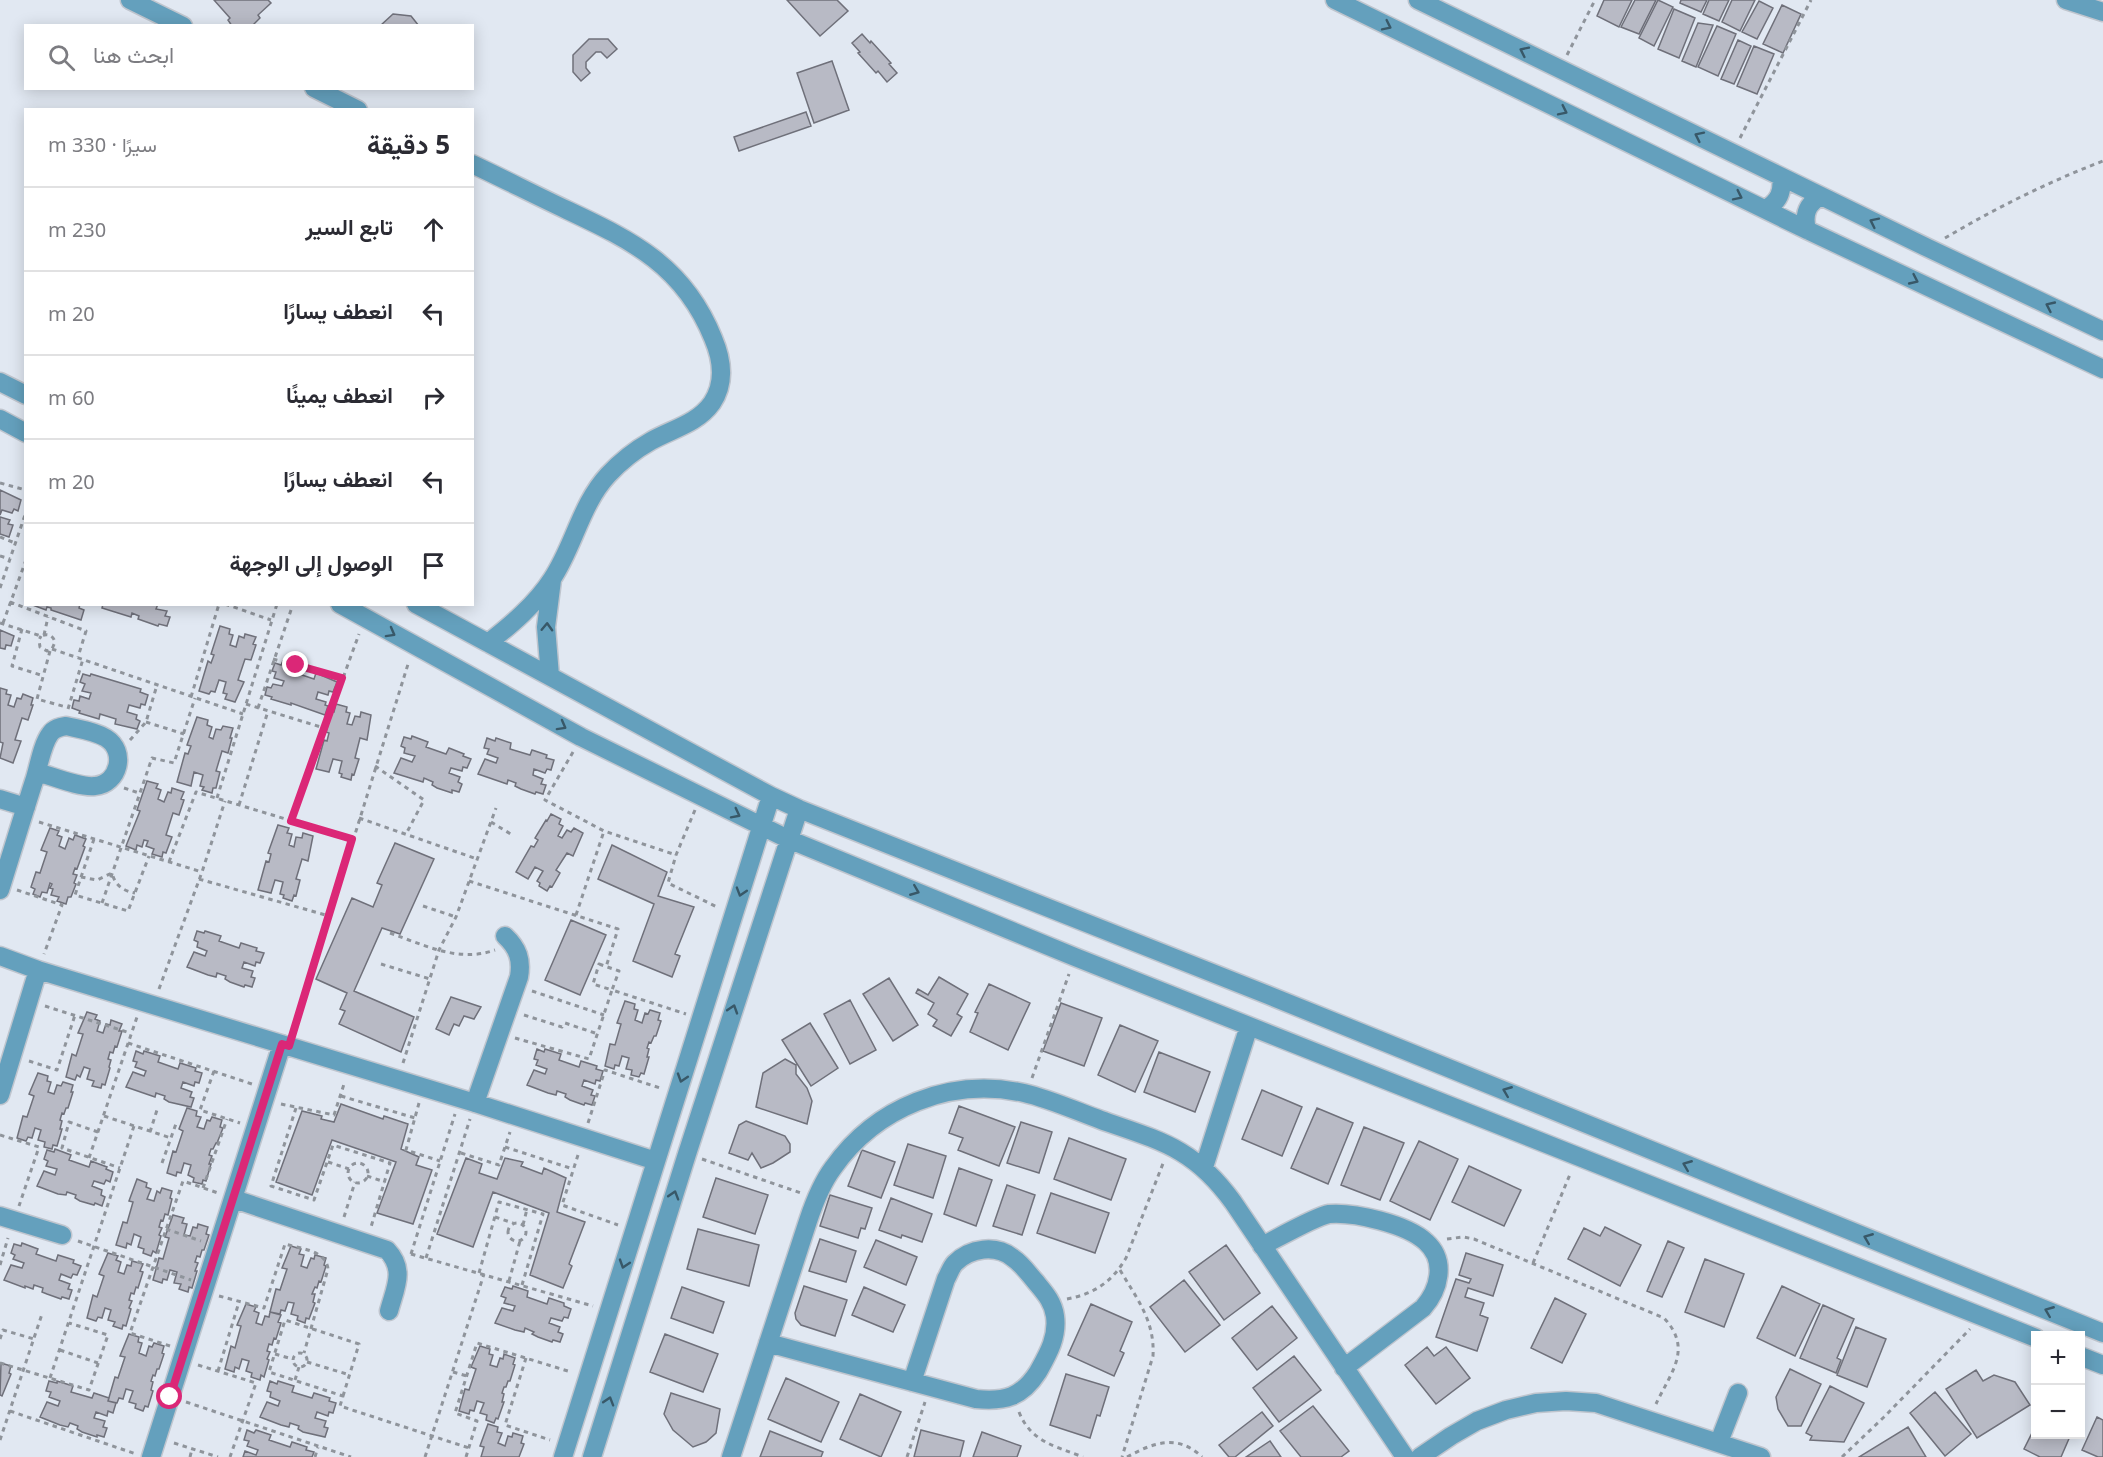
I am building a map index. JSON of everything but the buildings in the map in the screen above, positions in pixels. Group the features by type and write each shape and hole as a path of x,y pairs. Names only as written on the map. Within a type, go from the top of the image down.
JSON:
{"street":[{"path":"130,0 179,24"},
{"path":"1335,0 1807,230 2103,369"},
{"path":"1418,0 2103,331"},
{"path":"2066,0 2103,12"},
{"path":"318,90 354,108"},
{"path":"474,165 613,232 656,260 692,297 705,318 720,358 720,381 712,402 703,413 690,422 651,440 627,456 607,476 590,500 552,578 523,613 488,643"},
{"path":"1766,209 1775,204 1780,196 1781,177"},
{"path":"1807,230 1804,219 1807,210 1812,201 1821,196"},
{"path":"0,381 24,394"},
{"path":"0,419 24,432"},
{"path":"550,676 546,627 552,578"},
{"path":"344,606 581,737 788,839 1075,957 2031,1336"},
{"path":"420,606 799,809 1268,995 2103,1333"},
{"path":"1,887 24,812 37,772 50,734 60,727 67,717 105,737 117,750 117,769 113,777 97,786 88,786 37,772"},
{"path":"565,1451 771,796"},
{"path":"0,799 24,812"},
{"path":"592,1457 799,809"},
{"path":"468,1100 499,1034 516,986 520,958 508,939"},
{"path":"0,956 39,970 468,1100 656,1161"},
{"path":"0,1095 39,970"},
{"path":"1204,1167 1249,1026"},
{"path":"151,1457 266,1094 285,1045"},
{"path":"731,1457 816,1198 831,1169 852,1144 876,1123 904,1106 935,1095 967,1089 999,1089 1026,1093 1170,1145 1204,1167 1220,1184 1405,1457"},
{"path":"234,1199 387,1250 396,1262 398,1278 389,1311"},
{"path":"1262,1246 1326,1215 1352,1214 1414,1233 1431,1248 1437,1260 1439,1273 1432,1298 1423,1308 1344,1368"},
{"path":"7,1218 62,1235"},
{"path":"768,1343 930,1387 976,1399 996,1401 1016,1395 1031,1382 1049,1353 1055,1335 1055,1316 1049,1298 1012,1256 998,1250 984,1249 968,1254 954,1264 946,1279 912,1382"},
{"path":"2085,1358 2103,1365"},
{"path":"1719,1442 1738,1393"},
{"path":"1420,1457 1477,1421 1506,1410 1536,1403 1566,1401 1596,1403 1761,1457"}],"path":[{"path":"1560,69 1595,0"},
{"path":"1733,153 1811,0"},
{"path":"1928,248 2004,205 2053,181 2103,161"},
{"path":"0,483 24,489"},
{"path":"0,588 24,518"},
{"path":"0,537 15,543"},
{"path":"0,556 10,559"},
{"path":"24,565 2,623 43,635 48,634 54,638 54,646 51,649 37,699 67,717 83,659"},
{"path":"10,602 86,631 78,657"},
{"path":"102,903 152,758 174,763 218,606"},
{"path":"231,606 271,620"},
{"path":"217,798 276,606"},
{"path":"258,708 292,606"},
{"path":"48,617 43,635 39,640 43,650 51,649 78,657 243,714"},
{"path":"291,821 365,618"},
{"path":"22,629 12,666 44,676"},
{"path":"285,1045 329,916 414,645"},
{"path":"273,659 342,678"},
{"path":"117,750 138,733 146,722 157,685"},
{"path":"246,704 324,728"},
{"path":"239,805 268,711"},
{"path":"146,722 184,734"},
{"path":"581,737 545,800 604,831 676,855"},
{"path":"375,765 424,800 406,834"},
{"path":"170,862 196,792 352,839"},
{"path":"701,795 676,855 668,883 734,915"},
{"path":"89,1158 131,1033 147,1003 202,872 225,801"},
{"path":"398,1079 439,950 456,917 496,808"},
{"path":"24,812 94,839 202,872"},
{"path":"359,818 477,859"},
{"path":"491,822 514,836"},
{"path":"576,915 604,831"},
{"path":"94,839 75,895 129,911 149,856"},
{"path":"81,877 97,880 112,873"},
{"path":"112,873 117,885 135,893"},
{"path":"199,879 329,916"},
{"path":"469,881 618,929 606,967"},
{"path":"1,887 62,905 39,970"},
{"path":"423,906 456,917"},
{"path":"390,933 451,954 488,953 508,939"},
{"path":"1026,1093 1075,957"},
{"path":"381,964 430,979"},
{"path":"499,1034 589,1059 612,990 619,971 598,964 593,984 612,990 701,1018"},
{"path":"516,986 604,1015"},
{"path":"29,1001 131,1033"},
{"path":"508,1010 562,1027 565,1023 598,1034"},
{"path":"13,1056 57,1070 75,1015"},
{"path":"128,1043 214,1071 296,1108 334,1115 350,1065"},
{"path":"634,1230 561,1205 605,1070 677,1094"},
{"path":"214,1071 200,1110 255,1129"},
{"path":"424,1087 406,1150 440,1161"},
{"path":"341,1096 415,1118"},
{"path":"426,1258 460,1153 468,1100"},
{"path":"411,1254 440,1161 468,1100"},
{"path":"296,1108 271,1186 314,1200 333,1145 390,1164 367,1242"},
{"path":"150,1132 157,1110"},
{"path":"103,1116 171,1138"},
{"path":"460,1153 499,1165 515,1116"},
{"path":"203,1188 227,1119"},
{"path":"162,1163 177,1121"},
{"path":"98,1132 69,1122 62,1148 120,1168"},
{"path":"50,1378 134,1126"},
{"path":"0,1135 39,1147 7,1218 0,1264"},
{"path":"1049,1298 1065,1299 1088,1293 1109,1281 1120,1270 1170,1145"},
{"path":"505,1147 573,1169"},
{"path":"687,1154 816,1198"},
{"path":"362,1164 364,1155"},
{"path":"1533,1263 1577,1157"},
{"path":"328,1161 349,1169"},
{"path":"354,1164 362,1164 367,1169 367,1176 362,1182 355,1182 349,1177 349,1169 354,1164"},
{"path":"367,1176 385,1182"},
{"path":"230,1457 256,1383 218,1371 130,1333 183,1181 234,1199"},
{"path":"339,1233 355,1182"},
{"path":"425,1457 482,1274 499,1202 543,1214 522,1285"},
{"path":"526,1209 523,1225 526,1235"},
{"path":"495,1217 523,1225"},
{"path":"513,1224 507,1234 512,1240 520,1241"},
{"path":"166,1229 218,1246"},
{"path":"62,1235 153,1267 239,1302 264,1308 285,1244 318,1253 328,1262 328,1269 304,1353 307,1362 304,1366 299,1367 293,1364 292,1359"},
{"path":"526,1235 536,1238"},
{"path":"509,1281 520,1241 526,1235"},
{"path":"1431,1248 1441,1242 1463,1237 1474,1239 1664,1318 1673,1327 1678,1339 1679,1352 1649,1420"},
{"path":"392,1256 411,1254 609,1311"},
{"path":"1120,1270 1147,1317 1154,1343 1153,1356 1125,1457"},
{"path":"218,1371 239,1302"},
{"path":"0,1440 42,1314"},
{"path":"1842,1457 1982,1317"},
{"path":"343,1396 269,1372 285,1320 359,1344 340,1406 469,1448"},
{"path":"0,1363 89,1390 108,1335 69,1323"},
{"path":"0,1339 3,1330 34,1339"},
{"path":"466,1457 477,1421 456,1413 477,1343 588,1377"},
{"path":"60,1350 98,1363"},
{"path":"292,1359 295,1354 304,1353"},
{"path":"275,1354 292,1359"},
{"path":"526,1358 505,1425 565,1451"},
{"path":"307,1362 350,1375"},
{"path":"295,1380 299,1367"},
{"path":"453,1371 467,1376"},
{"path":"907,1457 930,1387"},
{"path":"1016,1395 1019,1413 1028,1429 1041,1441 1083,1457"},
{"path":"170,1397 351,1457"},
{"path":"10,1411 146,1457"},
{"path":"157,1438 218,1457"},
{"path":"1125,1457 1155,1443 1175,1442 1194,1449 1202,1457"},
{"path":"315,1457 319,1446"},
{"path":"190,1457 192,1449"}],"route":[{"path":"170,1397 282,1044 289,1046 352,839 291,821 342,678 296,665"}]}
